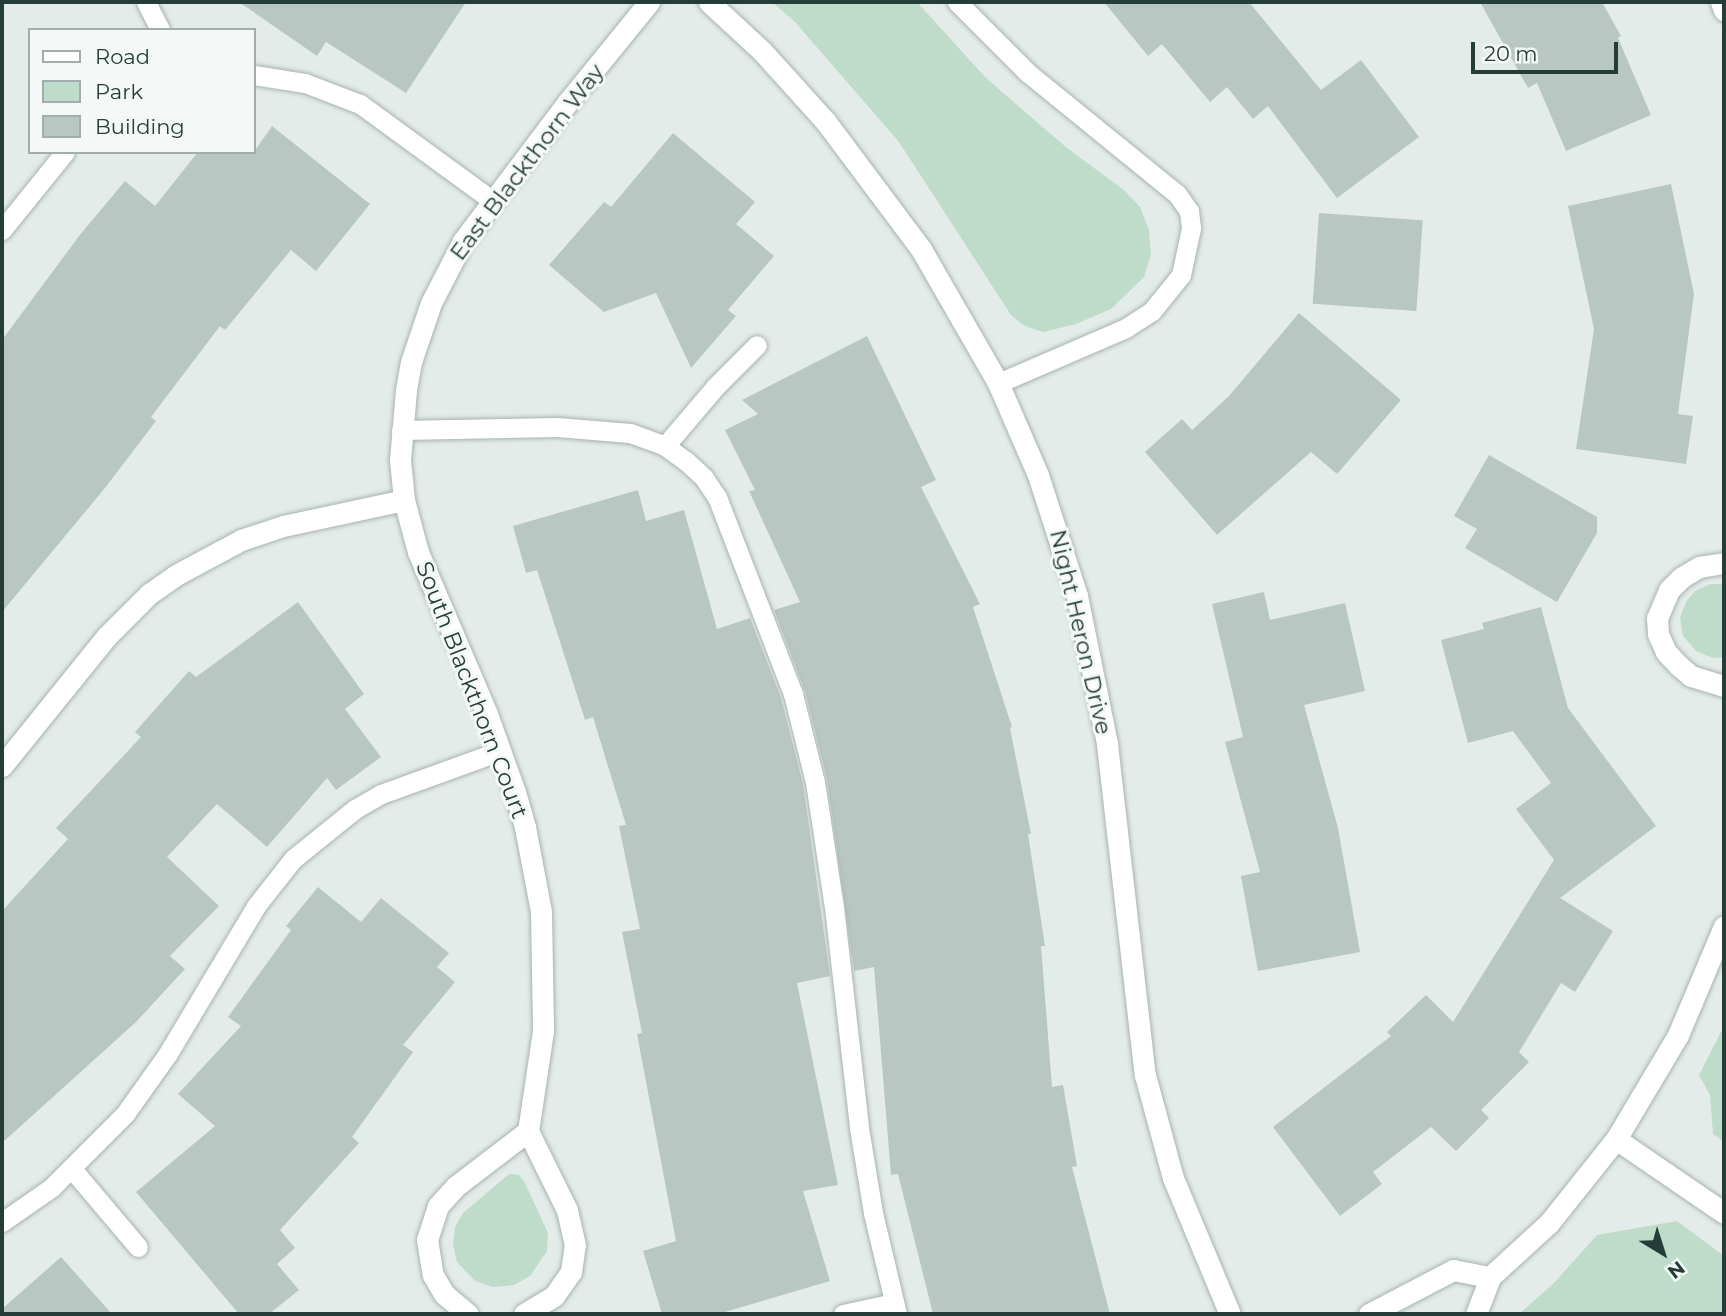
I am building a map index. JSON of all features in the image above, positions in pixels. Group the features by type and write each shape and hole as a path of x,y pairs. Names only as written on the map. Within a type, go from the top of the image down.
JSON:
{"street":[{"name":"East Blackthorn Way","path":"404,500 401,430 411,362 431,303 463,241 649,2"},
{"name":"Night Heron Drive","path":"709,2 762,51 852,154 920,249 998,383 1038,475 1077,596 1107,744 1143,1063 1157,1128 1190,1225 1230,1314"},
{"path":"1721,2 1724,10"},
{"path":"2,766 106,636 149,594 176,575 241,540 283,526 404,500"},
{"name":"South Blackthorn Court","path":"404,500 418,552 500,751 525,827 541,912 543,1031 528,1131"},
{"path":"1724,563 1699,567 1681,578 1669,590 1657,618 1662,643 1678,665 1691,676 1724,686"},
{"path":"1476,1314 1490,1277 1549,1223 1616,1139 1678,1035 1724,926"},
{"path":"468,1314 443,1294 433,1275 427,1239 431,1221 438,1206 456,1186 528,1131 567,1210 575,1245 571,1272 554,1296 524,1314"},
{"path":"1616,1139 1724,1213"},
{"path":"1368,1314 1453,1270 1490,1277"}],"lane":[{"path":"146,2 159,28"},
{"path":"957,2 1028,73 1177,194 1189,211 1191,228 1181,275 1152,311 1126,328 998,383"},
{"path":"256,75 313,86 360,104 493,201"},
{"path":"2,230 63,154"},
{"path":"665,446 715,387 758,345"},
{"path":"401,430 557,427 631,433 665,446 704,478 717,497 802,725 823,823 866,1171 896,1308 843,1314"},
{"path":"2,1222 29,1205 72,1170 147,1085 256,906 293,859 348,814 381,794 421,777 500,751"},
{"path":"72,1170 138,1247"}],"green space":[{"path":"772,2 917,2 986,78 1067,148 1124,190 1140,207 1149,230 1151,254 1144,277 1111,309 1076,324 1043,332 1025,326 1011,315 899,142 795,22"},
{"path":"1710,584 1724,584 1724,657 1713,658 1696,651 1683,636 1680,618 1686,602 1695,591"},
{"path":"1724,1026 1724,1142 1713,1134 1710,1095 1699,1075"},
{"path":"509,1174 519,1175 525,1183 548,1233 547,1251 530,1276 514,1285 493,1287 475,1281 457,1262 453,1245 455,1227 463,1213"},
{"path":"1677,1221 1724,1256 1724,1314 1519,1314 1554,1283 1597,1235"}],"building":[{"path":"239,2 466,2 406,93 326,42 317,56"},
{"path":"1104,2 1249,2 1321,90 1361,60 1419,137 1337,198 1268,106 1253,119 1227,87 1210,102 1162,44 1148,56"},
{"path":"1480,2 1602,2 1621,36 1618,38 1651,115 1566,151 1537,83 1528,88"},
{"path":"272,126 370,204 316,271 291,250 225,330 220,326 151,417 156,421 105,488 2,612 2,340 79,236 125,181 155,206 196,154 256,154 256,149"},
{"path":"673,133 755,202 736,224 774,256 728,310 736,316 691,368 656,293 604,312 549,265 604,202 611,207"},
{"path":"1671,184 1694,294 1678,414 1693,416 1686,464 1576,449 1594,329 1568,206"},
{"path":"1319,213 1423,220 1416,311 1313,304"},
{"path":"1299,313 1401,400 1337,474 1311,452 1217,535 1145,452 1182,419 1192,430 1229,396"},
{"path":"867,336 936,480 921,487 980,604 973,607 1012,727 1010,728 1031,834 1028,834 1045,946 1041,946 1052,1087 1063,1085 1077,1166 1072,1167 1110,1314 933,1314 898,1174 891,1175 874,967 854,971 827,779 805,691 774,610 800,602 749,491 755,490 725,430 758,414 742,400"},
{"path":"1489,455 1597,517 1597,533 1557,602 1465,548 1477,529 1454,516"},
{"path":"638,490 646,521 684,510 717,629 750,618 781,698 803,784 830,976 797,983 838,1185 803,1191 830,1281 718,1314 662,1314 643,1251 676,1241 637,1034 642,1033 622,932 640,929 619,826 626,825 593,717 585,720 537,570 526,573 513,526"},
{"path":"1264,592 1270,620 1345,603 1365,691 1304,705 1338,828 1360,952 1258,971 1241,876 1260,872 1225,742 1243,737 1212,604"},
{"path":"298,602 364,694 345,709 381,757 336,790 327,778 267,847 217,804 167,857 219,906 170,956 185,969 136,1022 2,1143 2,911 68,839 56,828 141,737 135,732 189,671 196,677"},
{"path":"1541,607 1568,708 1656,826 1560,898 1613,931 1575,992 1561,983 1519,1052 1529,1062 1481,1110 1489,1118 1456,1151 1431,1127 1373,1172 1382,1184 1340,1216 1273,1127 1391,1036 1387,1032 1426,995 1453,1022 1554,860 1516,809 1551,783 1513,731 1468,743 1441,640 1484,629 1482,623"},
{"path":"318,887 361,922 381,898 449,953 437,967 455,982 403,1045 413,1052 352,1137 359,1143 280,1230 295,1248 277,1264 299,1290 269,1314 239,1314 136,1192 215,1126 178,1094 241,1026 228,1017 291,930 286,926"},
{"path":"61,1257 112,1314 2,1314 2,1309"}]}
